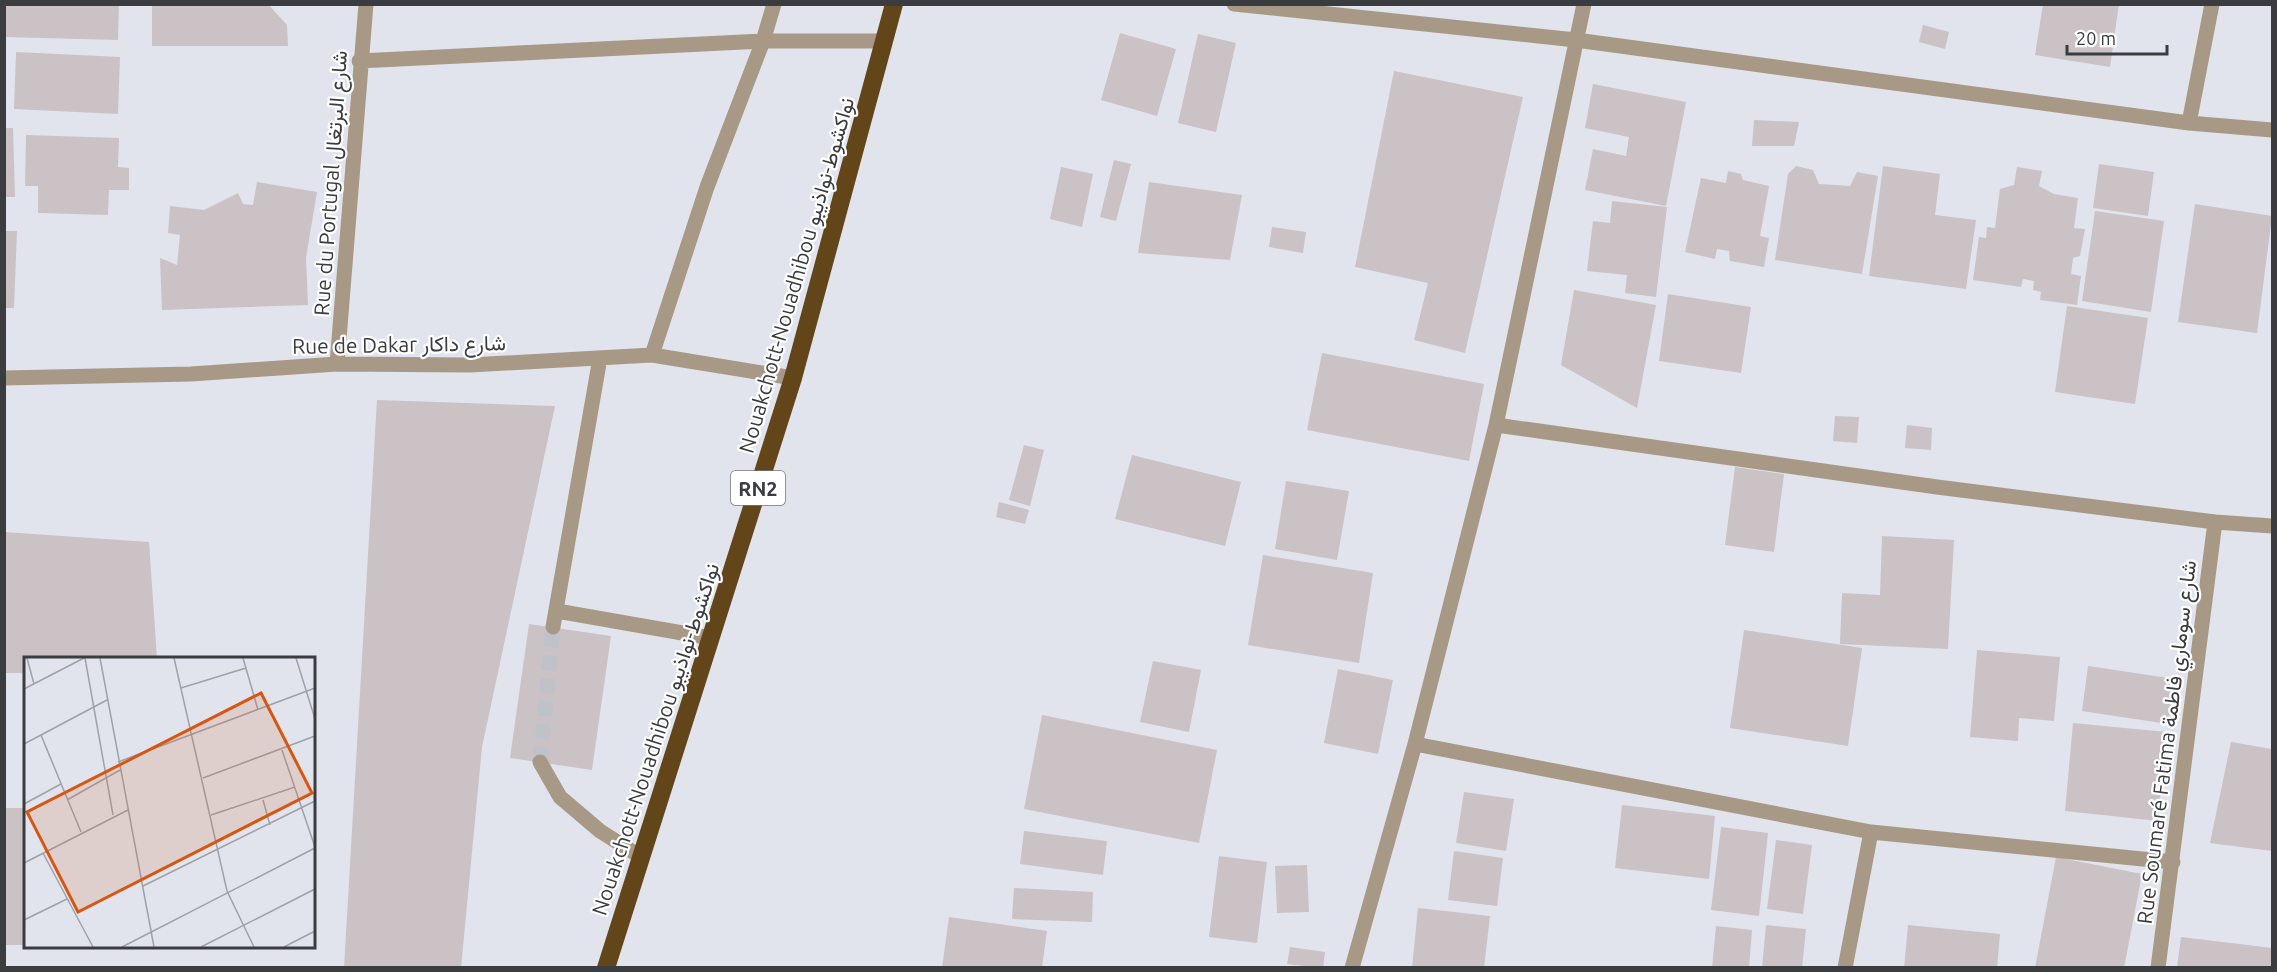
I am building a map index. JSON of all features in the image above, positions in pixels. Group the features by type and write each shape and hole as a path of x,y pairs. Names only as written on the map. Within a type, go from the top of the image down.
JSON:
{"highway":[{"name":"Nouakchott-Nouadhibou نواكشوط-نواذيبو","path":"606,968 793,378 894,4"}],"street":[{"name":"Rue du Portugal شارع البرتغال","path":"337,364 359,61 366,4"},
{"path":"652,355 707,187 764,41 774,4"},
{"path":"1234,4 1575,39 2189,123 2272,130"},
{"path":"1352,968 1415,744 1496,425 1584,4"},
{"path":"2189,123 2212,4"},
{"path":"359,61 764,41 884,40"},
{"name":"Rue de Dakar شارع داكار","path":"4,378 191,374 337,364 470,365 652,355 793,378"},
{"path":"553,627 600,358"},
{"path":"1496,425 1937,487 2215,522 2272,526"},
{"name":"Rue Soumaré Fatima شارع سوماري فاطمة","path":"2158,968 2215,522"},
{"path":"557,611 711,638"},
{"path":"1415,744 1871,832 2173,862"},
{"path":"540,762 560,797 600,831 641,857"},
{"path":"1845,968 1871,832"}],"building":[{"path":"4,4 119,4 118,40 4,37"},
{"path":"152,4 268,4 287,25 288,46 152,46"},
{"path":"2043,4 2119,4 2110,67 2035,55"},
{"path":"1923,25 1949,32 1945,49 1919,42"},
{"path":"1120,33 1176,49 1157,116 1101,100"},
{"path":"1198,34 1236,43 1216,132 1178,123"},
{"path":"16,52 120,57 118,114 14,109"},
{"path":"1394,71 1523,97 1465,353 1414,340 1428,283 1355,267"},
{"path":"1593,84 1686,102 1666,206 1585,190 1593,149 1626,156 1629,137 1585,128"},
{"path":"1754,120 1799,122 1794,146 1752,146"},
{"path":"4,128 13,128 15,197 4,197"},
{"path":"26,135 119,138 118,167 129,168 129,190 109,190 108,215 38,213 38,186 25,186"},
{"path":"1114,160 1131,164 1116,221 1100,217"},
{"path":"2099,164 2154,172 2148,216 2093,208"},
{"path":"1796,166 1813,170 1819,184 1850,186 1857,172 1878,176 1862,274 1775,260 1788,174"},
{"path":"1883,166 1940,174 1935,215 1976,220 1966,289 1869,276"},
{"path":"1061,167 1093,174 1082,227 1050,219"},
{"path":"2017,167 2042,171 2039,186 2054,194 2078,198 2074,228 2085,229 2080,256 2073,258 2071,274 2081,276 2077,305 2040,300 2041,292 2033,290 2034,281 2023,279 2021,287 1973,280 1979,237 1986,238 1987,227 1995,228 2000,189 2014,185"},
{"path":"1728,171 1741,174 1743,180 1769,186 1760,236 1769,238 1764,267 1730,261 1729,251 1717,249 1715,259 1685,252 1701,178 1726,183"},
{"path":"257,182 317,192 306,258 308,305 162,310 160,258 177,265 180,235 168,233 170,206 204,210 238,193 243,204 253,205"},
{"path":"1149,182 1242,195 1230,260 1138,253"},
{"path":"1612,201 1667,207 1656,297 1625,293 1627,275 1587,271 1593,221 1610,223"},
{"path":"2195,204 2272,216 2257,333 2178,322"},
{"path":"2095,211 2164,221 2151,312 2082,301"},
{"path":"1272,227 1306,232 1303,253 1269,247"},
{"path":"4,231 17,231 14,308 4,308"},
{"path":"1574,290 1656,305 1637,408 1561,365"},
{"path":"1668,294 1751,307 1741,373 1659,361"},
{"path":"2067,306 2148,318 2135,404 2055,392"},
{"path":"1322,353 1484,384 1469,461 1307,430"},
{"path":"377,400 555,406 482,747 461,968 344,968"},
{"path":"1835,416 1859,417 1857,443 1833,441"},
{"path":"1907,425 1932,428 1931,450 1905,448"},
{"path":"1024,445 1044,450 1030,506 1009,500"},
{"path":"1132,455 1241,482 1225,546 1115,519"},
{"path":"1735,467 1784,474 1774,552 1725,545"},
{"path":"1286,481 1349,491 1337,560 1275,549"},
{"path":"999,502 1029,510 1025,524 996,517"},
{"path":"4,532 149,542 157,657 24,657 24,673 4,673"},
{"path":"1882,536 1954,540 1948,649 1840,644 1842,593 1880,595"},
{"path":"1263,555 1373,573 1359,663 1248,645"},
{"path":"529,624 611,636 592,770 510,758"},
{"path":"1744,630 1862,648 1848,746 1730,728"},
{"path":"1977,650 2060,657 2054,721 2019,718 2018,741 1970,737"},
{"path":"1153,661 1201,670 1189,732 1140,722"},
{"path":"2088,666 2175,679 2168,724 2082,711"},
{"path":"1338,669 1393,680 1378,754 1324,743"},
{"path":"1042,715 1217,750 1199,843 1024,809"},
{"path":"2073,723 2166,732 2158,821 2065,811"},
{"path":"2231,742 2272,749 2272,851 2210,843"},
{"path":"1464,792 1514,799 1506,851 1456,843"},
{"path":"1622,805 1715,816 1709,879 1615,868"},
{"path":"4,808 24,808 24,945 4,945"},
{"path":"1721,827 1768,833 1759,916 1711,910"},
{"path":"1024,831 1107,841 1103,875 1020,864"},
{"path":"1776,840 1812,845 1803,914 1767,909"},
{"path":"1454,851 1503,858 1497,906 1448,900"},
{"path":"1219,856 1267,862 1257,943 1209,937"},
{"path":"2056,857 2142,874 2124,968 2035,968"},
{"path":"1307,865 1309,912 1277,913 1275,866"},
{"path":"1014,888 1093,892 1092,922 1012,919"},
{"path":"1418,908 1490,916 1484,968 1412,968"},
{"path":"949,917 1047,931 1042,968 942,968"},
{"path":"1766,925 1806,929 1802,968 1762,968"},
{"path":"1908,925 2000,934 1997,968 1904,968"},
{"path":"1716,926 1752,930 1749,968 1712,968"},
{"path":"2181,937 2272,948 2272,968 2177,968"},
{"path":"1290,947 1325,952 1323,968 1287,964"}],"tunnel":[{"path":"540,762 553,627"}]}
